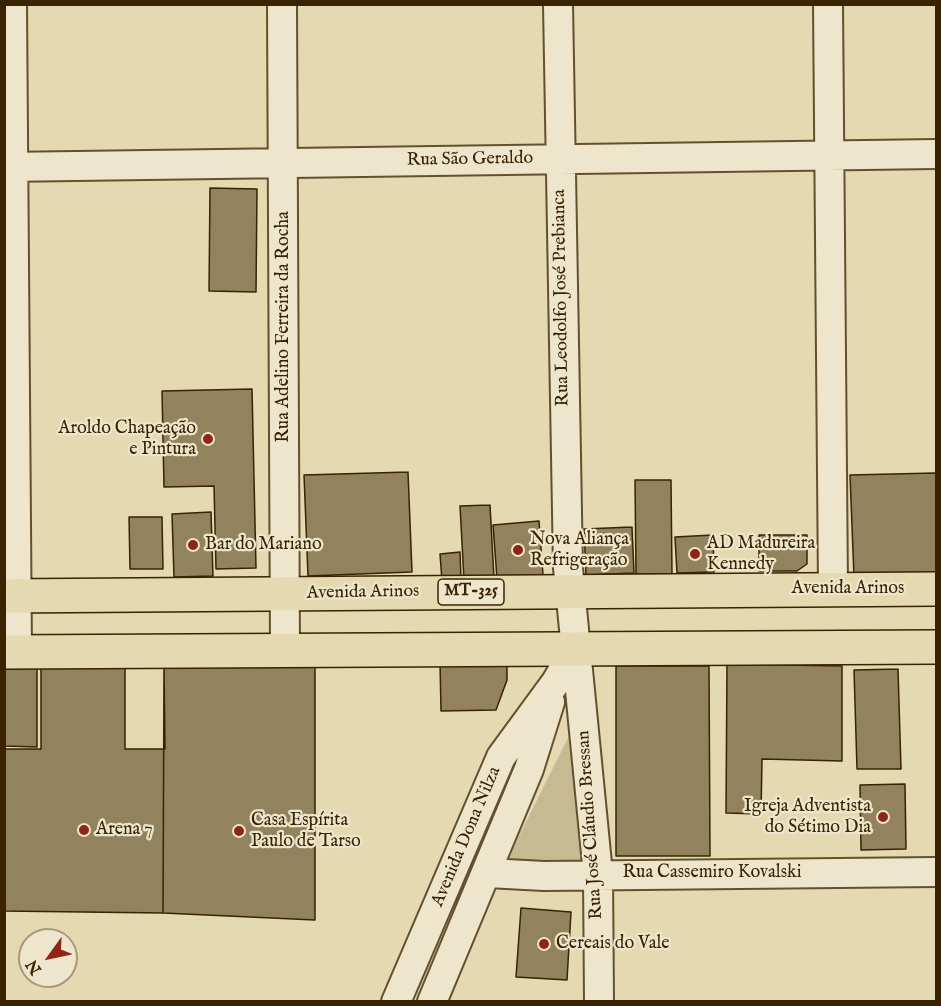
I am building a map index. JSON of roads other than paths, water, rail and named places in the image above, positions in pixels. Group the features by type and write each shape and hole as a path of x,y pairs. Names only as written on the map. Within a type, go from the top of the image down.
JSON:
{"main road":[{"name":"Avenida Arinos","path":"10,595 936,589"},
{"path":"11,652 936,647"}],"street":[{"path":"11,652 9,167 12,4"},
{"name":"Rua Adelino Ferreira da Rocha","path":"282,4 285,650"},
{"name":"Rua Leodolfo José Prebianca","path":"558,4 559,159 574,649"},
{"path":"828,4 833,589"},
{"name":"Rua São Geraldo","path":"9,167 936,154"},
{"name":"Avenida Dona Nilza","path":"396,1002 501,757 556,682 574,649"},
{"name":"Rua José Cláudio Bressan","path":"574,649 598,874 599,1002"},
{"name":"Avenida Dona Nilza","path":"432,1002 488,873 529,769 556,682"},
{"path":"501,757 529,769"},
{"name":"Rua Cassemiro Kovalski","path":"488,873 936,872"}],"place":[{"name":"Aroldo Chapeação e Pintura","path":"208,439"},
{"name":"Bar do Mariano","path":"193,545"},
{"name":"Nova Aliança Refrigeração","path":"518,550"},
{"name":"AD Madureira Kennedy","path":"695,554"},
{"name":"Igreja Adventista do Sétimo Dia","path":"883,817"},
{"name":"Arena 7","path":"84,830"},
{"name":"Casa Espírita Paulo de Tarso","path":"239,831"},
{"name":"Cereais do Vale","path":"544,944"}]}
